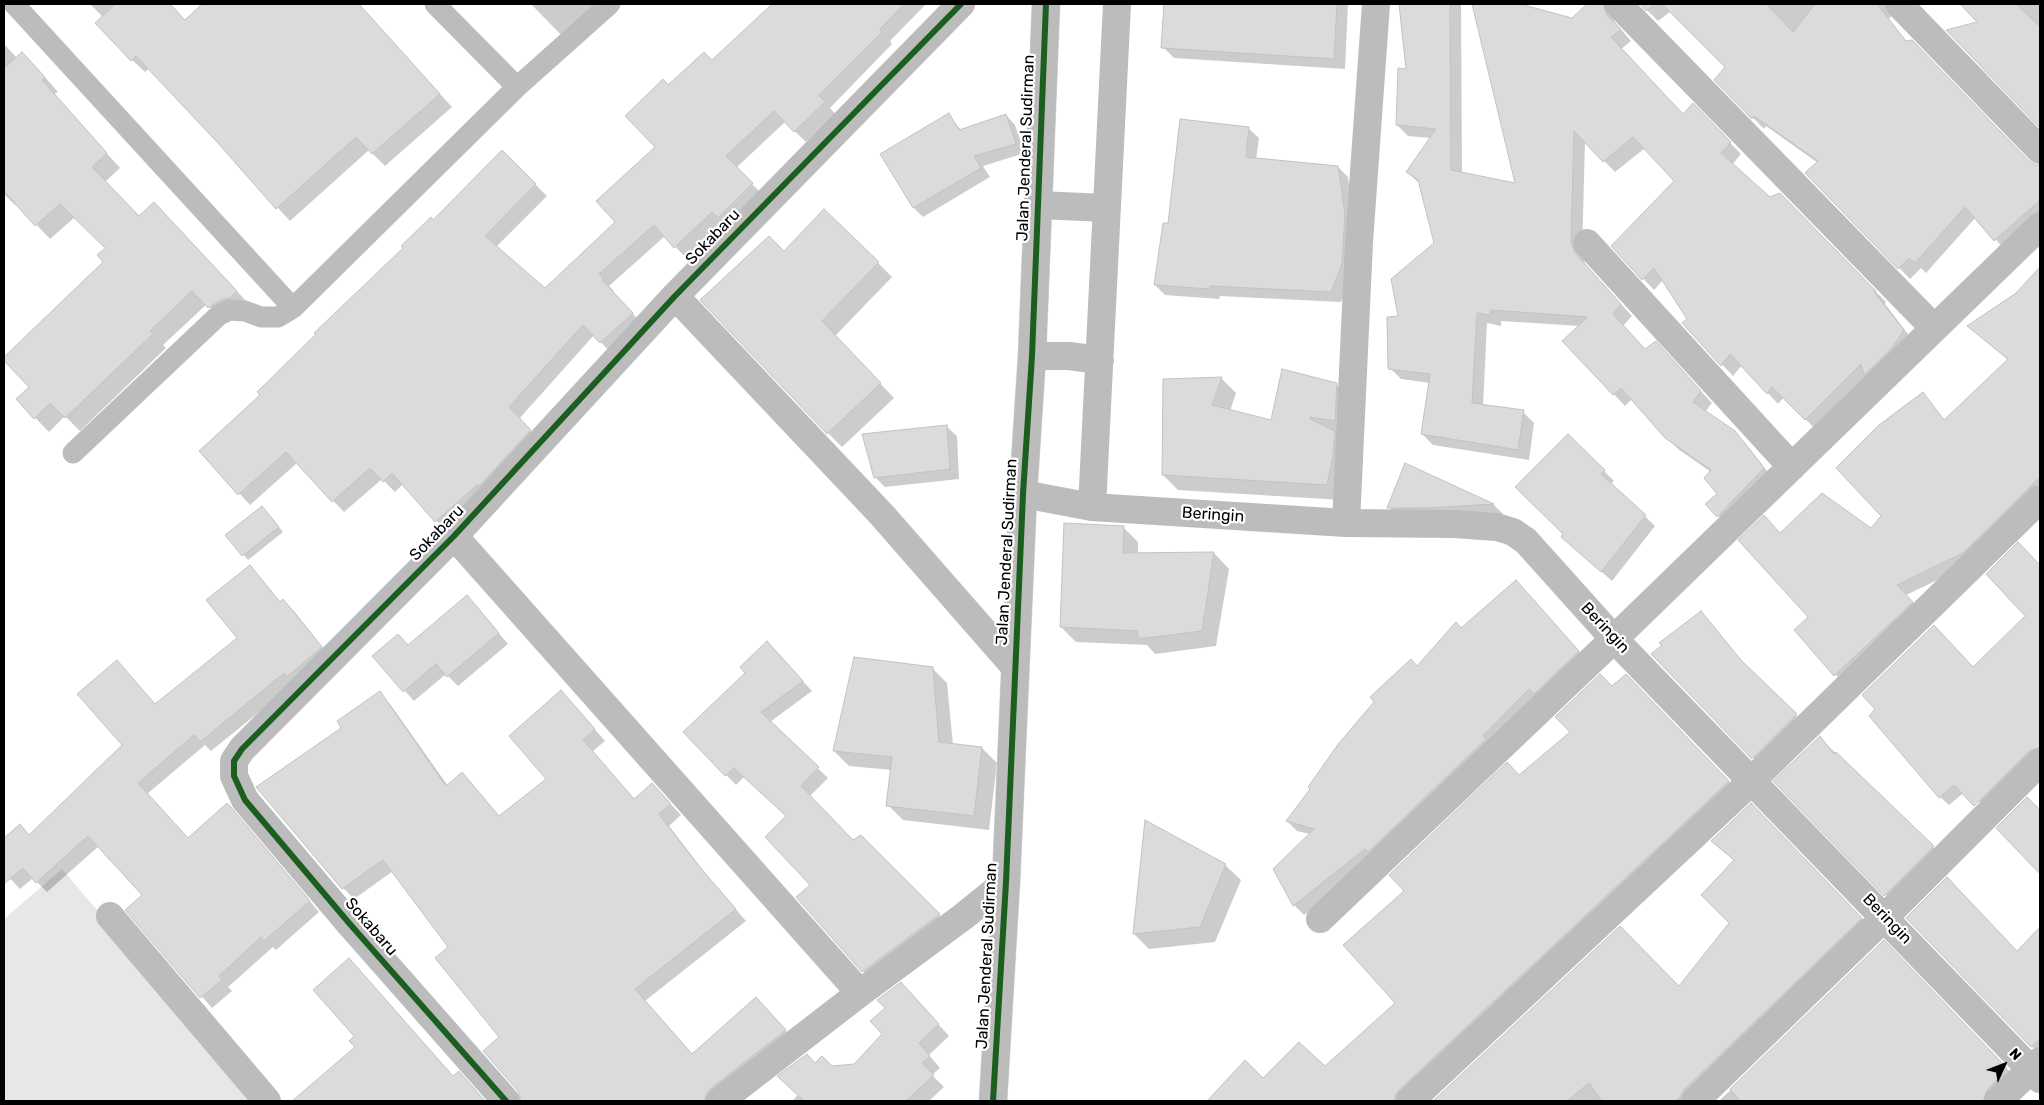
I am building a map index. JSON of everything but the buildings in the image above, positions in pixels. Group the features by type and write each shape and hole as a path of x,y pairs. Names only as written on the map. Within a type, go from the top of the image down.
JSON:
{"street":[{"name":"Sokabaru","path":"506,1101 245,800 234,776 234,761 242,749 454,536 675,296 961,4"},
{"name":"Jalan Jenderal Sudirman","path":"993,1101 1006,882 1023,494 1032,356 1046,4"},
{"path":"1092,508 1117,4"},
{"path":"1346,524 1359,242 1376,4"},
{"path":"1618,4 1934,328"},
{"path":"1899,4 2040,150"},
{"path":"1038,205 1107,208"},
{"path":"1320,920 1614,639 2040,226"},
{"path":"1588,243 1792,467"},
{"path":"675,296 882,515 1015,667"},
{"path":"1032,356 1069,356 1100,360"},
{"name":"Beringin","path":"1023,494 1092,508 1346,524 1454,524 1497,527 1514,532 1526,541 1614,639 2037,1070"},
{"path":"1410,1101 1738,794 1751,779 2040,499"},
{"path":"454,536 860,993"},
{"path":"1695,1101 1885,917 2040,762"},
{"path":"720,1101 1006,882"},
{"path":"110,916 266,1101"},
{"path":"1998,1101 2037,1070"}],"lane":[{"path":"14,4 293,308"},
{"path":"435,4 517,87"},
{"path":"73,454 219,315 229,310 245,311 261,317 278,317 293,308 517,87 610,4"}],"shaded area":[{"path":"62,869 260,1101 4,1101 4,919"}],"cycle path":[{"path":"506,1101 349,923 245,800 234,776 234,761 242,749 454,536 675,296 961,4"},
{"path":"993,1101 1006,882 1023,494 1032,356 1046,4"}]}
